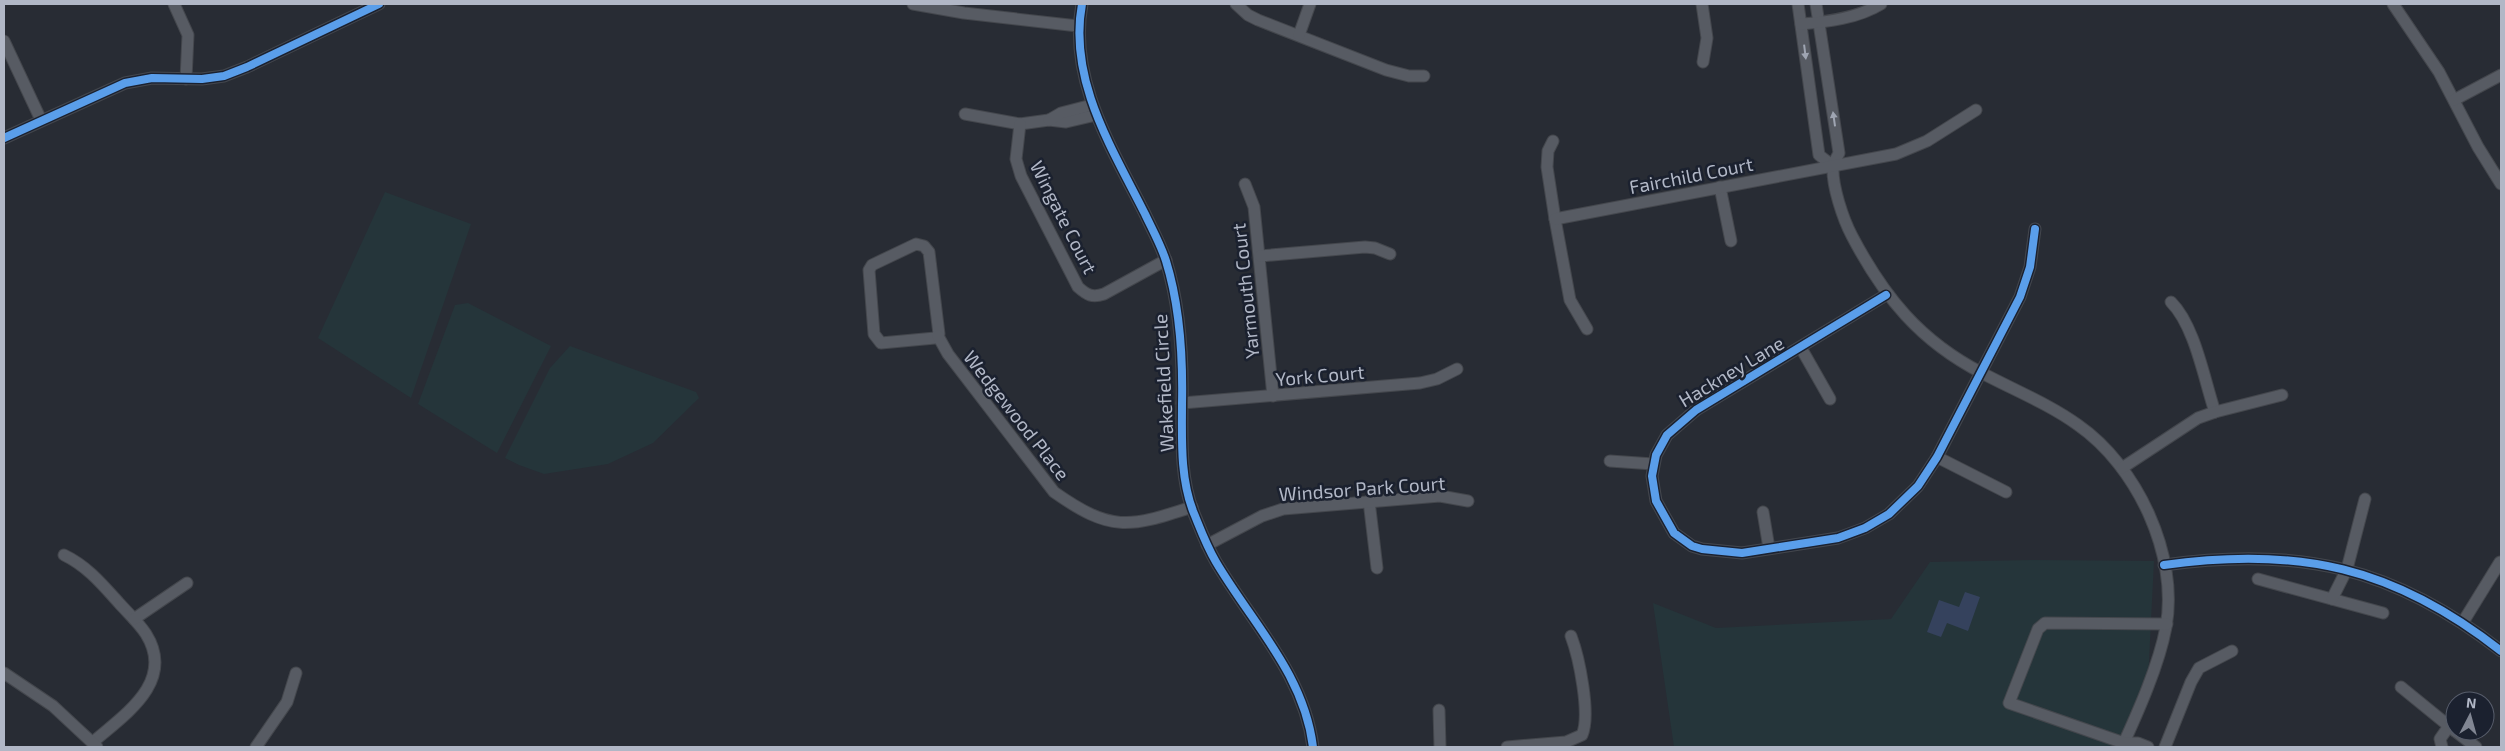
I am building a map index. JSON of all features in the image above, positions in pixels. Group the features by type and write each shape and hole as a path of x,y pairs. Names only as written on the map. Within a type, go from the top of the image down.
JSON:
{"street":[{"path":"174,4 188,35 186,79"},
{"path":"4,138 125,83 152,78 212,78 247,67 379,4"},
{"path":"914,4 936,6 973,14 1078,26"},
{"name":"Wakefield Circle","path":"1082,4 1078,26 1080,48 1094,110 1166,260 1178,320 1183,464 1192,507 1207,545 1278,652 1293,680 1303,704 1313,747"},
{"path":"1236,4 1248,15 1400,75 1424,76"},
{"path":"1299,35 1310,4"},
{"path":"1702,4 1707,38 1703,62"},
{"path":"1798,4 1819,155 1833,166"},
{"path":"1816,4 1839,153 1833,166 1842,217 1886,295 1922,334 1979,372 2073,421 2101,443 2122,468 2151,519 2164,565 2167,624 2156,661 2123,745"},
{"path":"1802,24 1857,14 1881,4"},
{"path":"2393,4 2424,47 2478,147 2501,184"},
{"path":"4,41 41,120"},
{"path":"2454,100 2501,75"},
{"path":"965,114 1020,124 1049,120 1061,114 1094,110"},
{"name":"Fairchild Court","path":"1555,219 1912,149 1976,110"},
{"name":"Wingate Court","path":"1020,124 1016,159 1021,176 1078,286 1084,293 1095,297 1104,294 1166,260"},
{"path":"1553,141 1548,151 1547,167 1555,219 1570,300 1587,329"},
{"name":"Yarmouth Court","path":"1245,184 1254,207 1272,396"},
{"path":"1720,187 1731,241"},
{"name":"Hackney Lane","path":"1886,295 1684,418 1667,434 1653,464 1652,482 1656,501 1667,524 1681,539 1702,549 1723,553 1742,553 1838,538 1878,521 1906,499 1937,457 1979,372 2020,297 2030,267 2036,229"},
{"name":"Wedgewood Place","path":"938,336 935,338 886,344 878,341 874,334 868,277 872,265 916,244 927,248 938,316 938,336 953,361 1054,492 1090,515 1128,524 1156,519 1192,507"},
{"path":"1260,256 1366,247 1375,248 1390,254"},
{"path":"2171,302 2182,317 2190,334 2215,412"},
{"path":"1801,348 1830,399"},
{"name":"York Court","path":"1182,403 1420,383 1437,379 1457,370"},
{"path":"2122,468 2184,426 2215,412 2282,395"},
{"path":"1937,457 2006,492"},
{"path":"1610,461 1653,464"},
{"name":"Windsor Park Court","path":"1207,545 1271,512 1302,506 1440,496 1468,501"},
{"path":"2332,599 2347,569 2365,499"},
{"path":"1369,501 1376,568"},
{"path":"1763,512 1769,548"},
{"path":"4,673 53,706 95,745 144,696 153,677 152,648 146,635 134,619 80,563 64,555"},
{"path":"2164,565 2205,560 2256,558 2300,561 2347,569 2408,591 2463,622 2501,651"},
{"path":"2463,622 2500,562"},
{"path":"2258,579 2383,613"},
{"path":"134,619 187,583"},
{"path":"2148,747 2138,743 2123,745 2009,702 2038,629 2045,623 2167,624"},
{"path":"1507,747 1566,742 1579,738 1584,729 1585,717 1579,659 1571,636"},
{"path":"2166,747 2191,682 2199,668 2232,651"},
{"path":"256,747 287,702 296,673"},
{"path":"2401,687 2445,723"},
{"path":"1439,710 1440,747"},
{"path":"2442,747 2440,738 2445,735"}],"shaded area":[{"path":"385,192 471,224 411,398 318,338"},
{"path":"468,303 551,346 497,453 418,404 455,305"},
{"path":"570,346 696,392 699,398 653,443 608,464 544,474 505,458 550,368"},
{"path":"2033,560 2154,561 2147,701 2128,747 1674,747 1653,603 1716,628 1891,619 1930,562"}],"water":[{"path":"1965,592 1980,597 1968,631 1947,623 1941,637 1927,632 1939,600 1959,607"}],"cycle path":[{"path":"4,138 125,83 152,78 202,79 224,76 247,67 379,4"},
{"path":"1082,4 1079,32 1081,60 1087,86 1107,139 1159,243 1175,296 1182,368 1184,471 1193,511 1216,562 1288,672 1308,721 1313,747"},
{"path":"1886,295 1696,410 1667,435 1656,455 1652,476 1656,501 1674,533 1692,546 1702,549 1742,553 1838,538 1865,528 1889,514 1918,486 1937,457 2020,297 2030,267 2035,229"},
{"path":"2164,565 2213,560 2259,559 2302,562 2343,569 2383,582 2422,599 2461,622 2501,651"}]}
